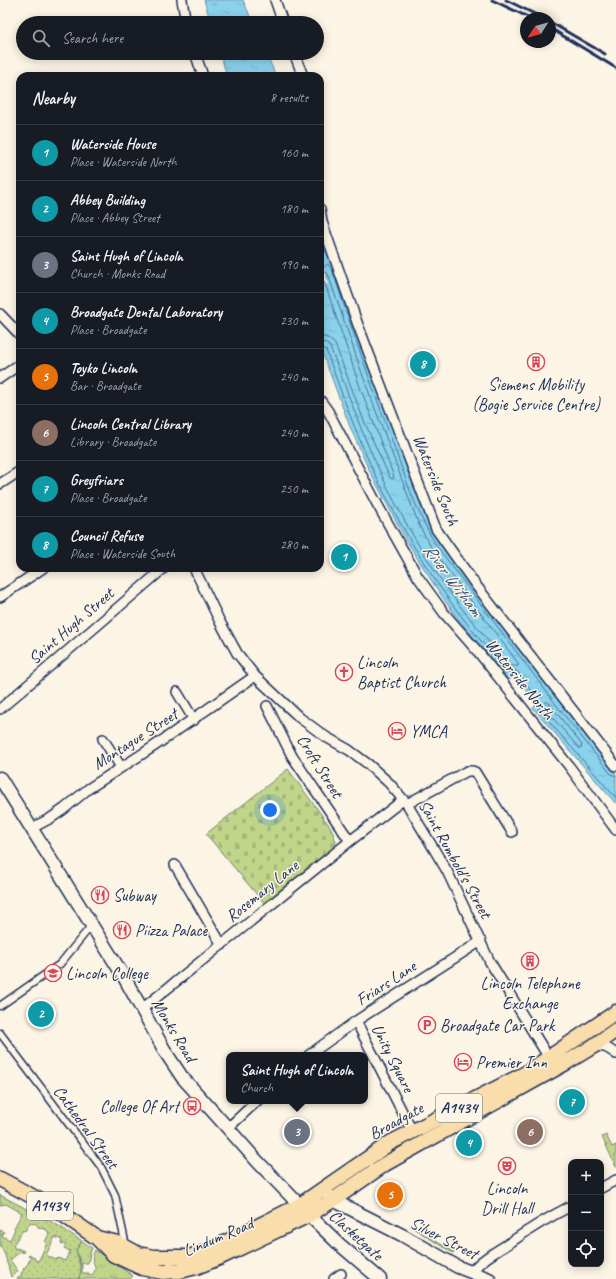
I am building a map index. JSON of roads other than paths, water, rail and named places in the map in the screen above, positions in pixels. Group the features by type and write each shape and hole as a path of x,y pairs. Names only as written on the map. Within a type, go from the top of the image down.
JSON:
{"main road":[{"name":"Monks Road","path":"0,778 32,828 142,1009 166,1053 182,1077 309,1215"},
{"name":"Broadgate","path":"300,1205 390,1143 526,1073 616,1012"},
{"name":"Broadgate","path":"309,1215 385,1164 564,1064 616,1030"},
{"name":"Lindum Road","path":"0,1180 52,1207 97,1238 114,1255 142,1268 163,1272 180,1271 221,1258 309,1215"},
{"name":"Silver Street","path":"322,1189 333,1200 458,1267 489,1279"},
{"path":"300,1205 333,1200"},
{"name":"Lindum Road","path":"97,1238 118,1243 138,1254 154,1257 188,1258 206,1252 300,1205"},
{"name":"Clasketgate","path":"309,1215 339,1244 380,1279"}],"street":[{"path":"182,0 185,16"},
{"path":"275,0 281,16"},
{"path":"197,60 202,72"},
{"path":"297,60 301,72"},
{"name":"Waterside South","path":"324,228 358,325 436,529 475,584 616,766"},
{"path":"0,314 16,332"},
{"path":"0,378 16,367"},
{"name":"Waterside North","path":"324,406 418,577 444,613 479,653 569,766 616,830"},
{"path":"0,484 16,473"},
{"path":"0,597 37,572"},
{"name":"Saint Hugh Street","path":"0,709 159,572"},
{"path":"196,572 237,653 255,676"},
{"name":"Saint Rumbold's Street","path":"255,676 300,718 368,764 389,783 405,802 447,871 490,962 549,1058"},
{"name":"Montague Street","path":"32,828 51,818 88,789 194,720 255,676"},
{"path":"177,692 194,720"},
{"name":"Croft Street","path":"267,706 292,756 350,841"},
{"path":"103,739 121,767"},
{"name":"Rosemary Lane","path":"142,1009 350,841 405,802 467,771 472,770 475,772 512,832"},
{"path":"175,865 222,945"},
{"path":"0,1006 60,964 91,926"},
{"name":"Friars Lane","path":"313,1052 356,1021 481,941"},
{"name":"Unity Square","path":"356,1021 412,1131"},
{"name":"Cathedral Street","path":"0,1033 101,1167 116,1195 126,1248"},
{"path":"592,1047 607,1047 616,1054"},
{"path":"228,1128 254,1104"},
{"path":"604,1186 616,1180"},
{"path":"471,1272 482,1261 547,1218 568,1208"}],"water":[{"path":"204,0 243,0 250,16 209,16"},
{"path":"222,60 269,60 274,72 226,72"},
{"path":"324,240 328,250 324,252"},
{"name":"River Witham","path":"328,251 427,521 439,543 616,774 616,804 533,708 536,705 516,675 509,680 455,615 406,540 368,468 350,427 324,358 324,252"}],"railway":[{"path":"492,0 520,13"},
{"path":"506,0 531,12"},
{"path":"556,25 605,54"},
{"path":"556,32 616,68"}],"place":[{"name":"Siemens Mobility (Bogie Service Centre)","path":"536,362"},
{"name":"Council Refuse","path":"423,364"},
{"name":"Waterside House","path":"344,557"},
{"name":"Lincoln Baptist Church","path":"344,672"},
{"name":"YMCA","path":"397,731"},
{"name":"Subway","path":"100,895"},
{"name":"Piizza Palace","path":"122,930"},
{"name":"Lincoln Telephone Exchange","path":"530,961"},
{"name":"Lincoln College","path":"53,973"},
{"name":"Abbey Building","path":"41,1014"},
{"name":"Broadgate Car Park","path":"427,1025"},
{"name":"Premier Inn","path":"463,1062"},
{"name":"Greyfriars","path":"572,1102"},
{"name":"College Of Art","path":"192,1106"},
{"name":"Saint Hugh of Lincoln","path":"297,1132"},
{"name":"Lincoln Central Library","path":"530,1132"},
{"name":"Broadgate Dental Laboratory","path":"469,1143"},
{"name":"Lincoln Drill Hall","path":"507,1166"},
{"name":"Toyko Lincoln","path":"390,1195"}]}
